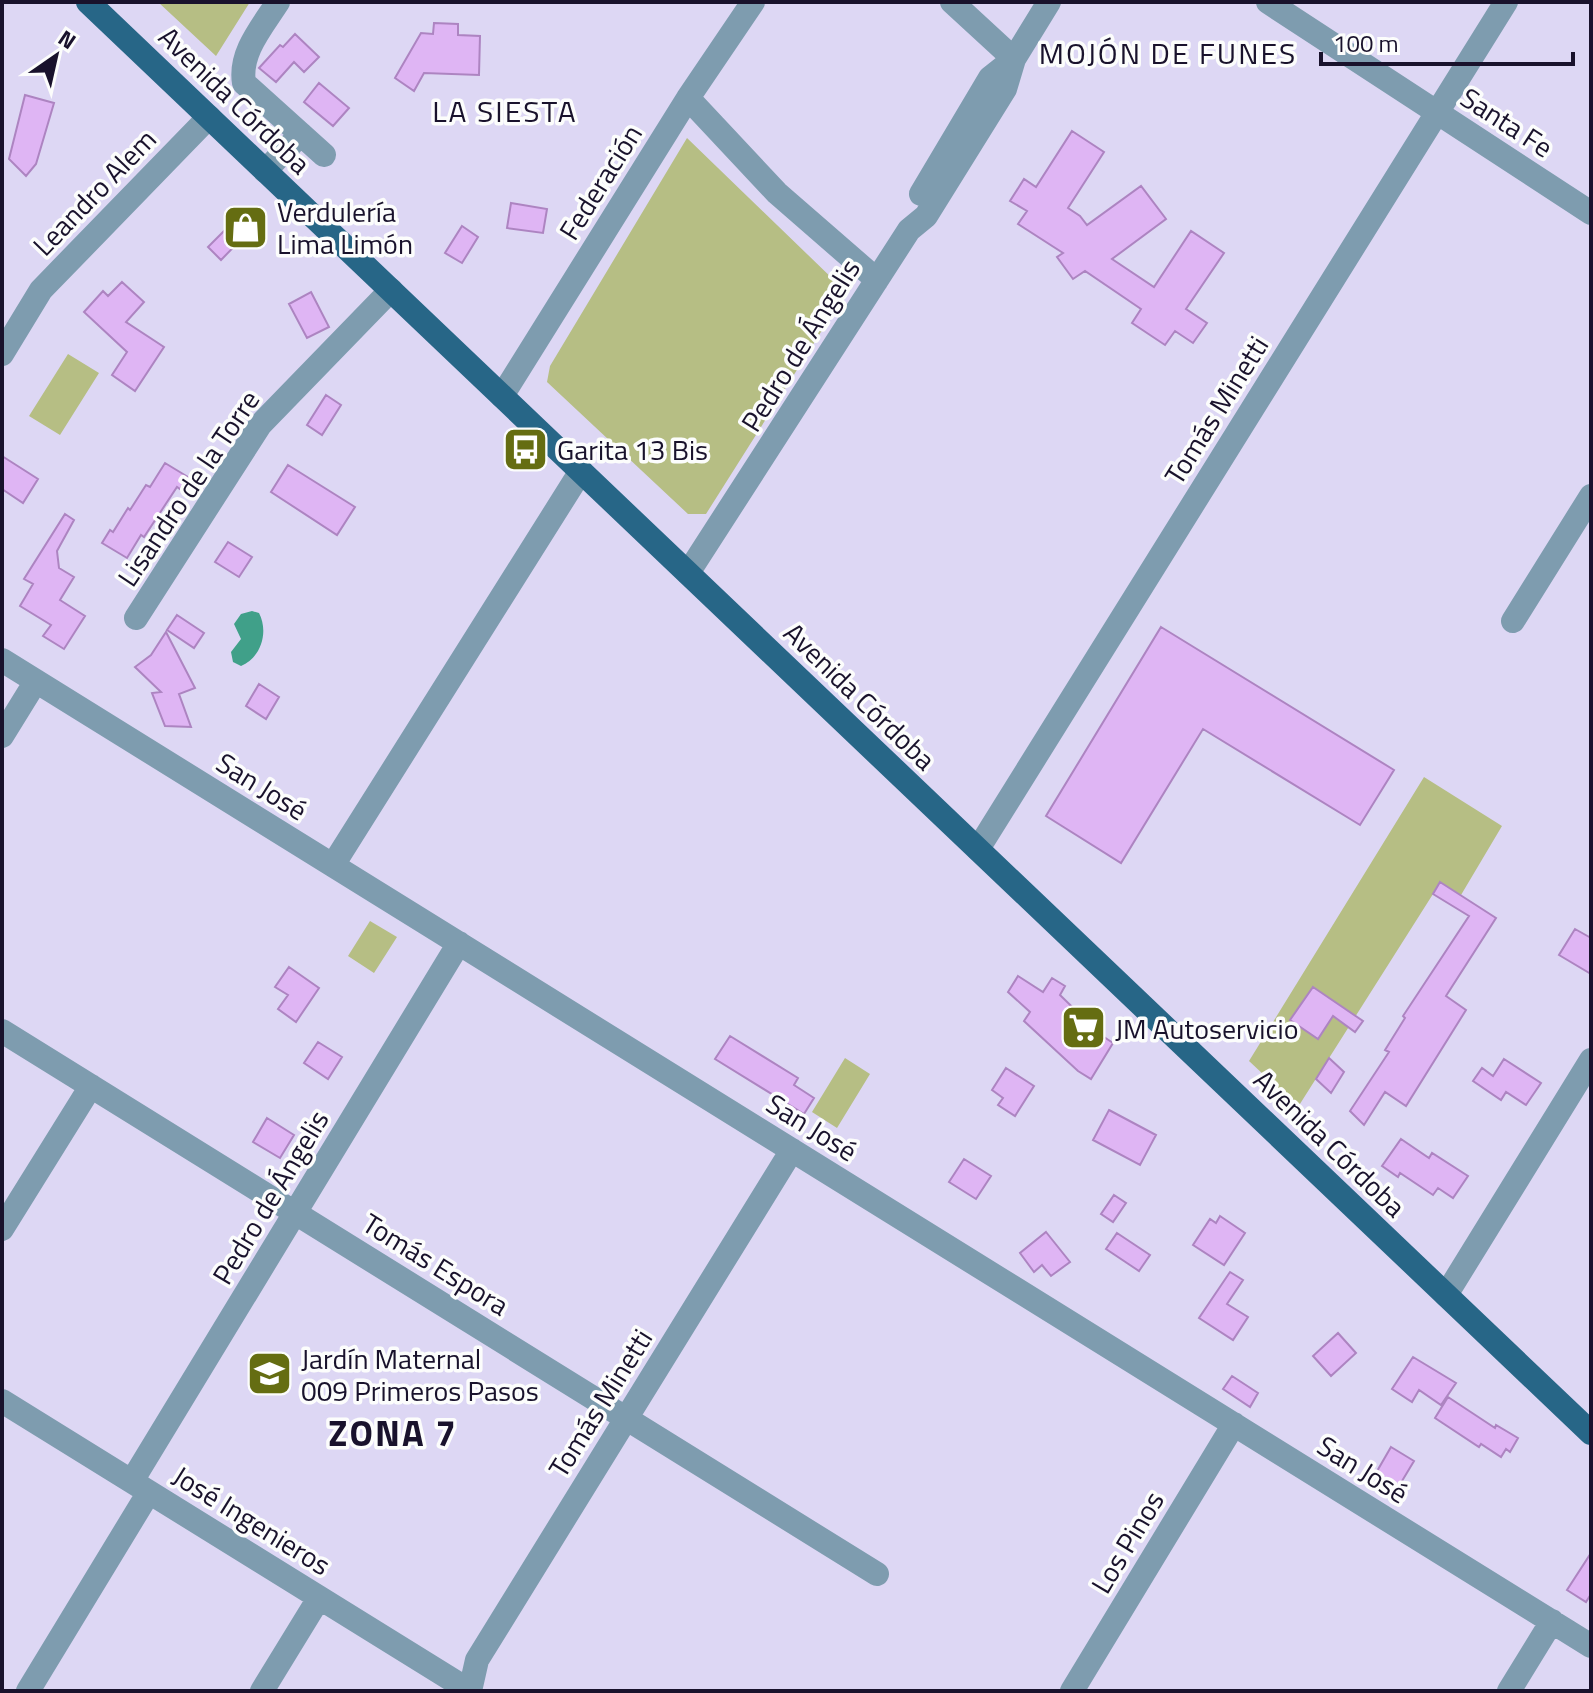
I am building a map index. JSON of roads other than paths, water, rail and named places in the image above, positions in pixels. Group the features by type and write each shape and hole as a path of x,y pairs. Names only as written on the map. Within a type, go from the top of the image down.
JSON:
{"main road":[{"name":"Avenida Córdoba","path":"88,2 1591,1433"}],"street":[{"path":"278,2 241,67 244,83 324,155"},
{"name":"Federación","path":"502,396 688,98 753,2"},
{"path":"952,2 1014,59"},
{"name":"Pedro de Ángelis","path":"688,573 909,230 912,207 990,78 1014,59 1049,2"},
{"name":"Santa Fe","path":"1268,2 1591,213"},
{"name":"Tomás Minetti","path":"978,849 1506,2"},
{"path":"688,98 777,193 877,280"},
{"name":"Leandro Alem","path":"2,354 41,290 209,117"},
{"path":"265,171 301,134"},
{"name":"Lisandro de la Torre","path":"136,618 260,425 391,290"},
{"path":"333,865 581,471"},
{"path":"1513,621 1591,496"},
{"name":"San José","path":"2,660 1591,1646"},
{"path":"2,736 36,681"},
{"name":"Pedro de Ángelis","path":"28,1691 296,1212 459,943"},
{"name":"Tomás Espora","path":"2,1031 877,1574"},
{"path":"1446,1295 1591,1060"},
{"path":"2,1229 91,1086"},
{"name":"Tomás Minetti","path":"470,1691 477,1660 792,1150"},
{"name":"José Ingenieros","path":"2,1401 470,1691"},
{"name":"Los Pinos","path":"1072,1691 1234,1424"},
{"path":"262,1691 319,1598"},
{"path":"1509,1691 1552,1621"}],"place":[{"name":"Verdulería Lima Limón","path":"246,227"},
{"name":"Garita 13 Bis","path":"526,449"},
{"name":"JM Autoservicio","path":"1084,1028"},
{"name":"Jardín Maternal 009 Primeros Pasos","path":"270,1374"}],"district":[{"name":"MOJÓN DE FUNES","path":"1168,53"},
{"name":"LA SIESTA","path":"505,111"},
{"name":"ZONA 7","path":"393,1432"}]}
